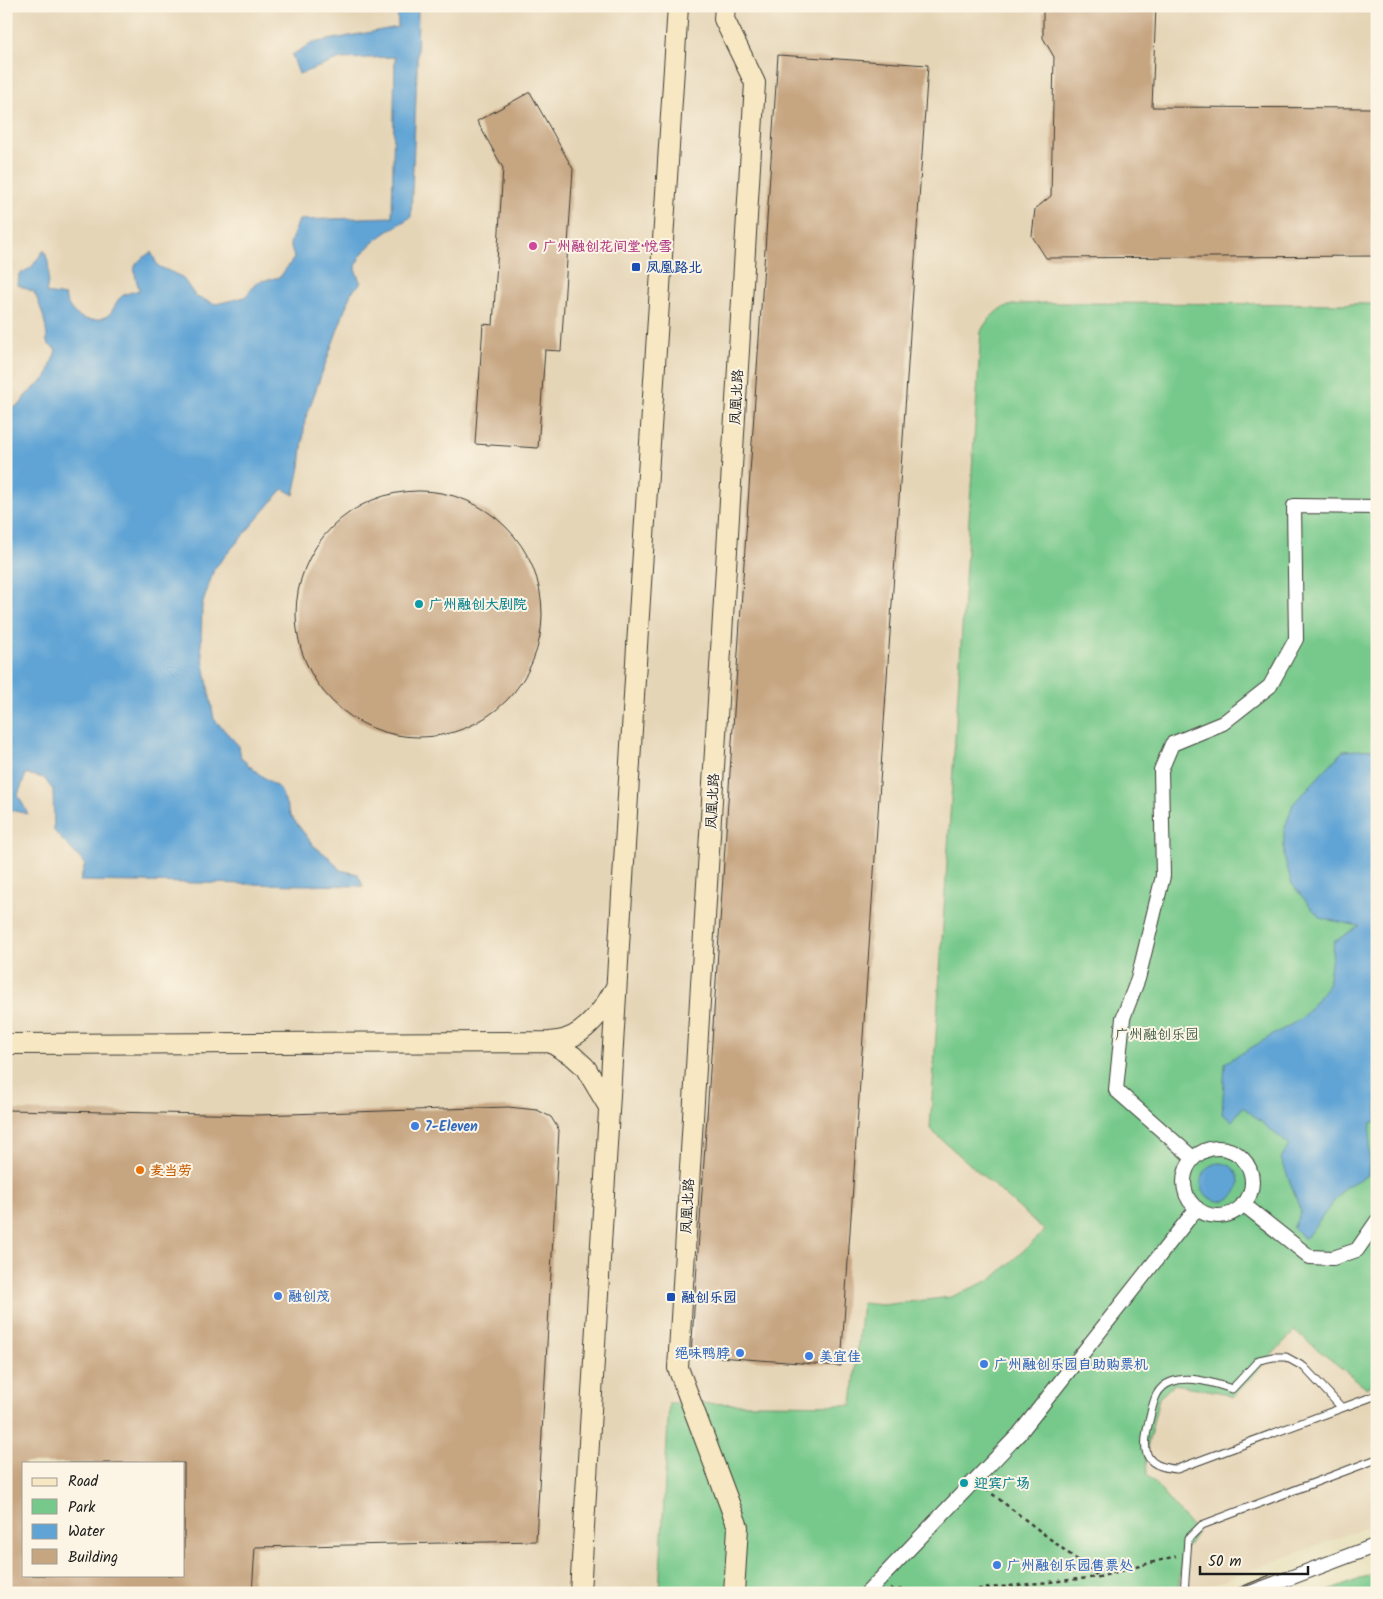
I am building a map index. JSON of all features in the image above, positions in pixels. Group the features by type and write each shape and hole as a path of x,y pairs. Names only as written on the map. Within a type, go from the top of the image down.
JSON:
{"main road":[{"path":"580,1593 676,10"},
{"name":"凤凰北路","path":"726,10 755,83 678,1368 738,1526 734,1593"},
{"path":"6,1044 550,1042 566,1040 579,1033 608,1002 617,986"},
{"path":"550,1042 573,1056 584,1067 610,1107"}],"street":[{"path":"1193,1158 1116,1090 1123,1018 1138,979 1163,876 1161,770 1172,744 1223,723 1270,686 1296,639 1294,506 1377,507"},
{"path":"1217,1148 1233,1152 1240,1157 1246,1163 1251,1180 1251,1188 1243,1204 1237,1209 1221,1215 1213,1215 1197,1208 1187,1196 1184,1180 1185,1172 1193,1158 1200,1153 1217,1148"},
{"path":"1243,1204 1310,1257 1332,1258 1357,1250 1377,1221"},
{"path":"869,1590 1019,1434 1197,1208"},
{"path":"1250,1593 1377,1545"}],"lane":[{"path":"1342,1408 1304,1367 1286,1357 1259,1360 1232,1389 1193,1380 1172,1381 1163,1386 1156,1395 1144,1441 1145,1451 1150,1460 1163,1468 1177,1469 1342,1408 1377,1395"},
{"path":"1184,1593 1188,1539 1202,1525 1377,1459"}],"path":[{"path":"975,1480 1099,1577"},
{"path":"869,1590 950,1592 1099,1577 1187,1553"}],"shaded area":[{"path":"6,6 1377,6 1377,1523 1190,1593 6,1593"}],"green space":[{"name":"广州融创乐园","path":"1044,303 1377,304 1377,1376 1367,1388 1294,1331 1233,1397 1219,1392 1174,1384 1159,1398 1146,1453 1147,1474 1197,1533 1182,1553 1178,1593 659,1593 669,1403 852,1405 862,1303 882,1305 951,1297 992,1279 1045,1231 930,1129 981,331 987,321 1000,309 1007,306"},
{"path":"1377,1572 1377,1593 1324,1593"}],"water":[{"path":"397,6 418,6 411,217 368,247 357,263 356,271 361,283 351,293 305,420 300,467 294,495 283,489 214,569 202,606 201,647 214,719 239,746 241,758 280,789 291,816 314,846 330,858 340,870 358,874 363,886 80,881 85,864 54,831 53,790 44,778 26,774 18,795 28,814 6,809 6,559 8,556 10,522 6,495 6,411 21,404 25,396 47,377 56,350 47,343 44,317 34,292 18,285 19,274 31,268 44,250 49,271 46,293 65,296 71,309 81,317 93,320 100,319 109,314 117,301 123,296 139,290 135,276 135,267 139,260 151,252 158,266 182,277 196,297 216,304 245,297 257,282 280,277 294,258 290,243 299,220 392,217 395,57 341,59 299,74 292,55 312,43 398,27"},
{"path":"1377,749 1377,1122 1371,1122 1368,1175 1345,1187 1305,1239 1293,1228 1301,1212 1281,1158 1289,1145 1243,1107 1232,1121 1222,1114 1225,1063 1302,1018 1328,985 1334,942 1359,926 1320,918 1292,884 1284,857 1284,831 1293,804 1343,751"},
{"path":"1220,1163 1233,1169 1239,1182 1233,1195 1220,1201 1207,1195 1201,1182 1207,1169"}],"building":[{"path":"1052,6 1156,6 1152,107 1377,108 1377,256 1046,258 1032,236 1035,209 1051,196 1054,57 1043,38 1043,12"},
{"path":"778,55 928,65 841,1366 691,1355"},
{"name":"广州融创花间堂·悦雪","path":"530,92 573,169 561,351 545,350 538,448 475,444 483,324 493,325 503,168 477,121"},
{"name":"广州融创大剧院","path":"419,491 443,493 466,500 487,512 506,527 521,546 533,567 540,590 542,614 540,638 533,661 521,682 506,701 487,716 466,728 443,735 419,737 395,735 372,728 351,716 332,701 317,682 305,661 298,638 296,614 298,590 305,567 317,546 332,527 351,512 372,500 395,493"},
{"name":"融创茂","path":"508,1107 537,1110 551,1117 559,1130 536,1541 255,1547 252,1593 6,1593 6,1110 258,1115"},
{"path":"1270,1575 1246,1585 1241,1593 1226,1593"}],"place":[{"name":"广州融创花间堂·悦雪","path":"533,246"},
{"name":"凤凰路北","path":"636,267"},
{"name":"广州融创大剧院","path":"419,604"},
{"name":"7-Eleven","path":"415,1126"},
{"name":"麦当劳","path":"140,1170"},
{"name":"融创茂","path":"278,1296"},
{"name":"融创乐园","path":"671,1297"},
{"name":"绝味鸭脖","path":"740,1353"},
{"name":"美宜佳","path":"809,1356"},
{"name":"广州融创乐园自助购票机","path":"984,1364"},
{"name":"迎宾广场","path":"964,1483"},
{"name":"广州融创乐园售票处","path":"997,1565"}]}
